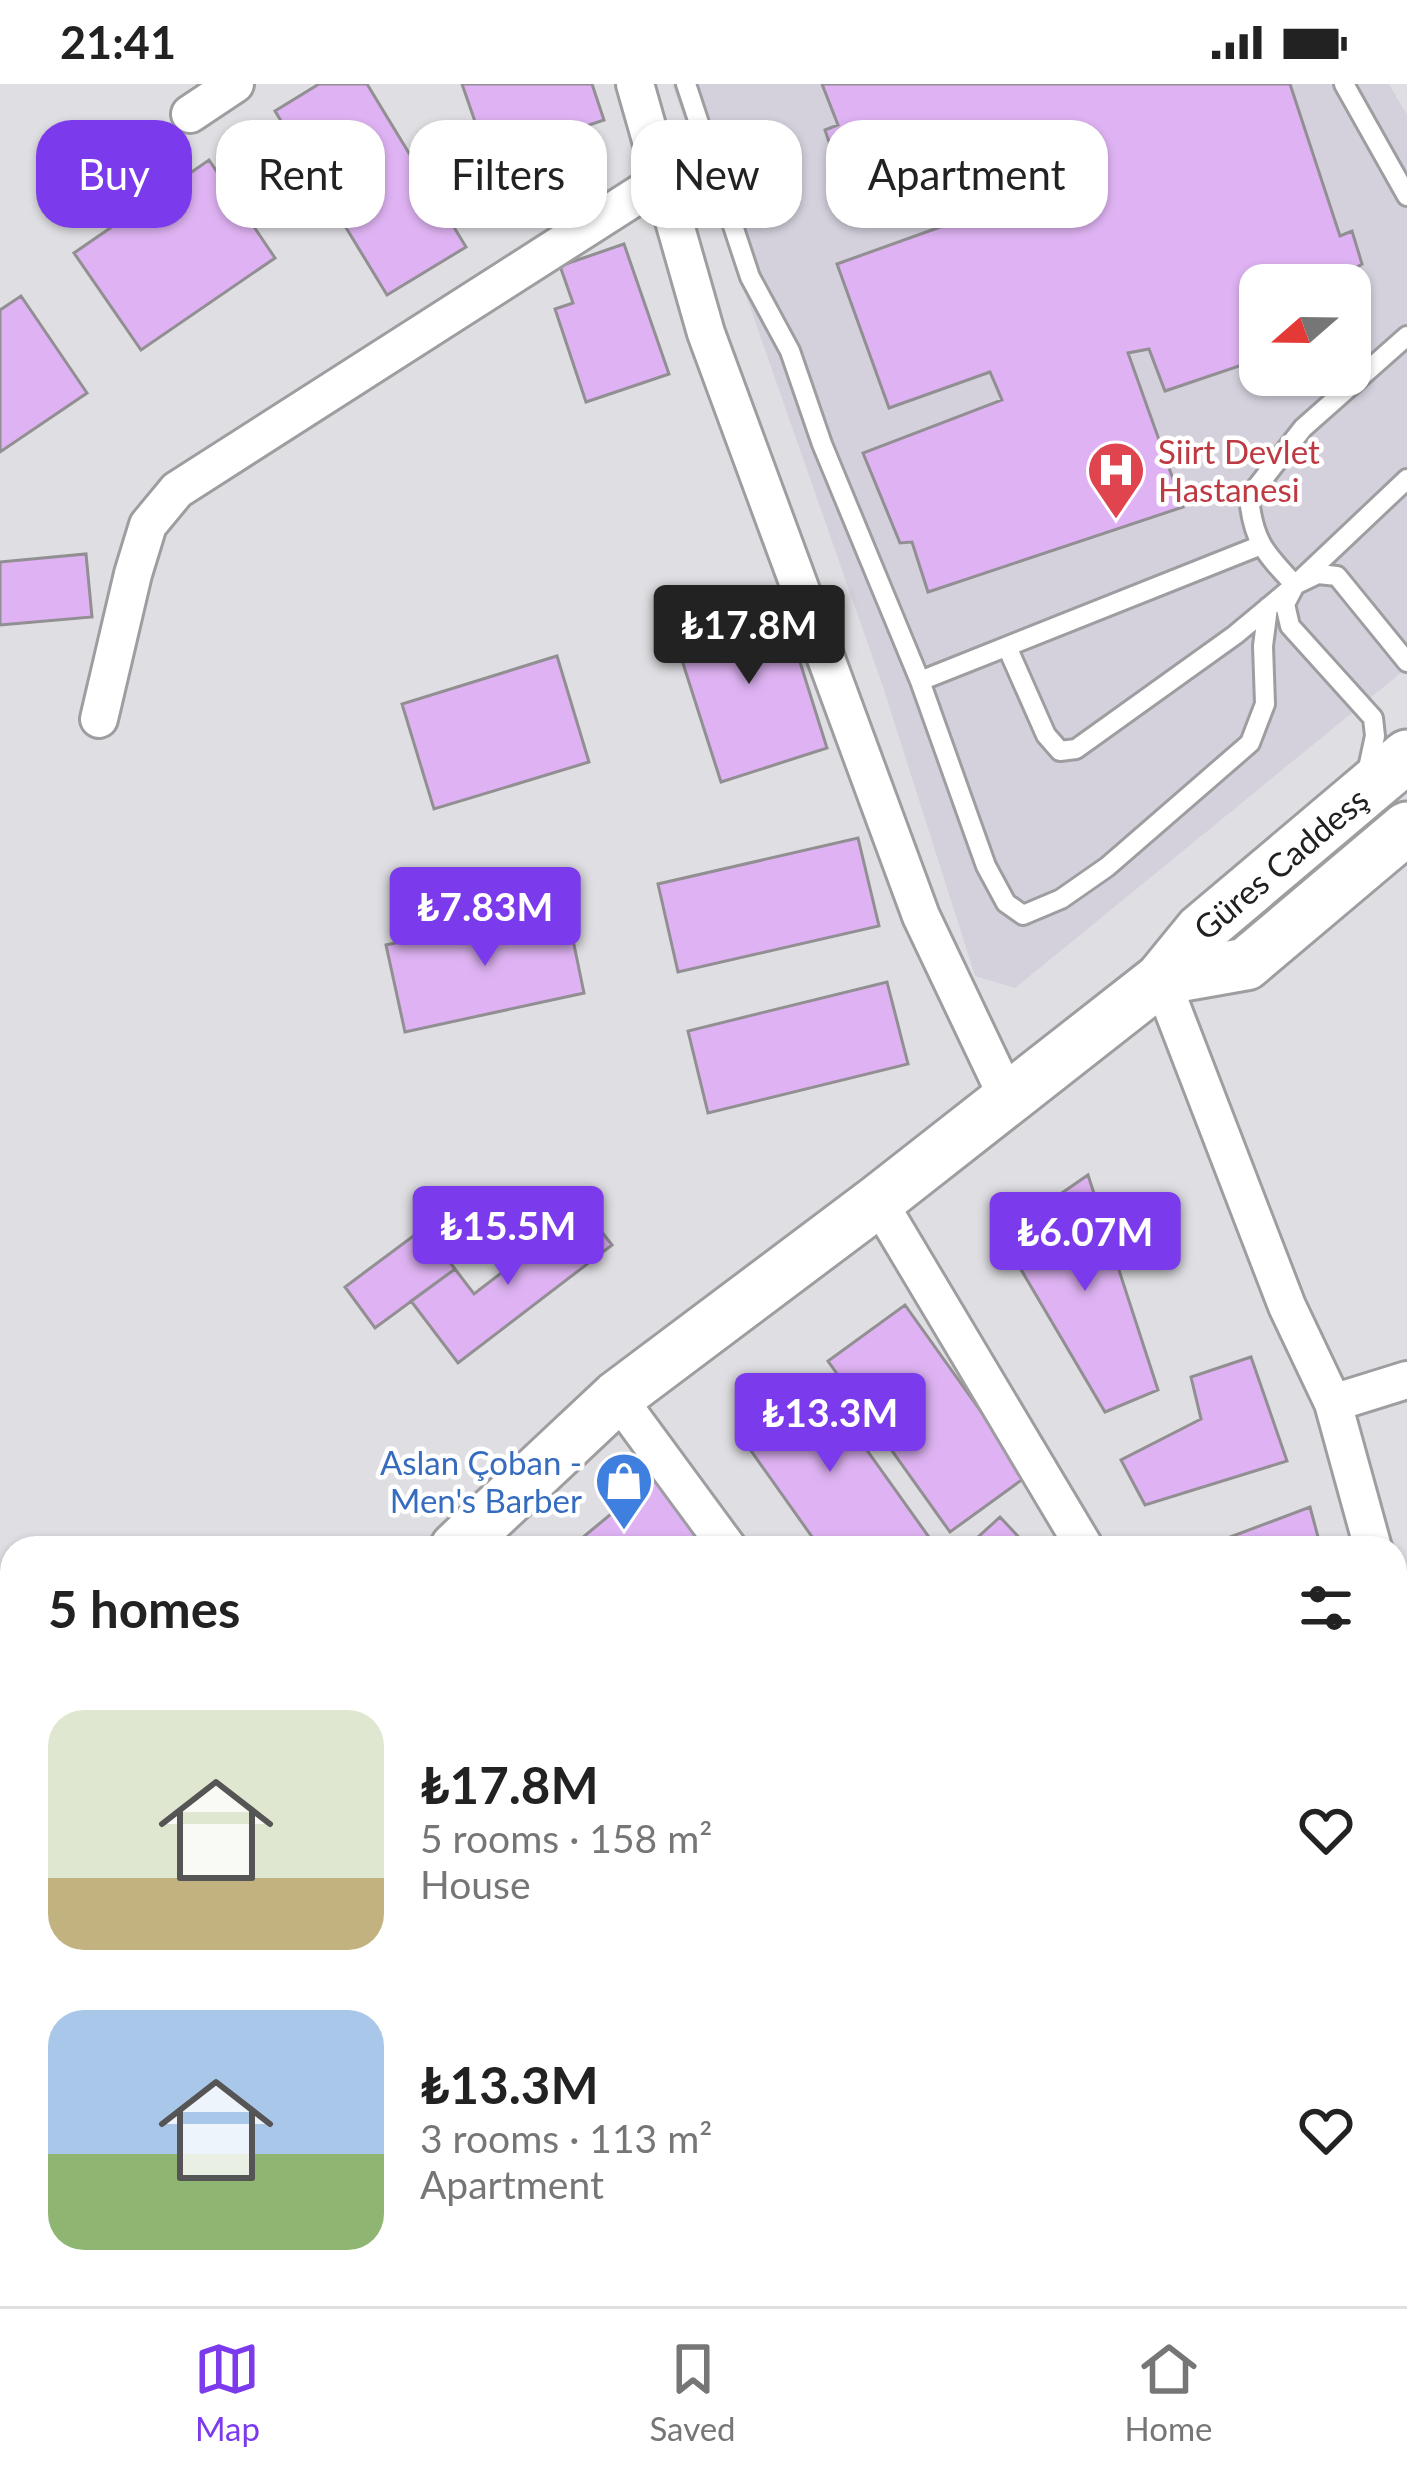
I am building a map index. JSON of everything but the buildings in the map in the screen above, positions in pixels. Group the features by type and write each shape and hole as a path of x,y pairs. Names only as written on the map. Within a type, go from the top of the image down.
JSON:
{"street":[{"path":"190,114 235,84"},
{"path":"635,84 646,120"},
{"path":"99,719 148,525 177,490 631,199"},
{"path":"677,228 706,333 913,894 1008,1099"},
{"name":"Güres Caddesş","path":"471,1536 617,1396 878,1201 1161,979 1201,930 1407,756"},
{"path":"1370,1536 1334,1403 1287,1306 1161,979 1246,964 1407,828"},
{"path":"878,1201 1078,1536"},
{"path":"1334,1403 1407,1380"},
{"path":"617,1396 719,1536"}],"lane":[{"path":"686,84 750,277 790,352 822,444 920,681 986,866 1006,903 1023,915 1061,898 1107,867 1250,743 1265,704 1263,646 1268,607"},
{"path":"1344,84 1407,196"},
{"path":"1295,585 1259,546 1249,497 1303,428 1407,336"},
{"path":"1008,649 1046,735 1060,752 1076,748 1268,607 1407,479"},
{"path":"920,681 1259,546"},
{"path":"1363,793 1376,736 1373,718 1290,626 1285,604 1295,585 1318,574 1337,576 1407,662"}],"shaded area":[{"name":"Siirt Devlet Hastanesi","path":"672,84 1389,84 1407,115 1407,668 1015,988 975,976 883,687 722,228 802,228 802,120 685,120"}],"place":[{"name":"Siirt Devlet Hastanesi","path":"1116,521"},
{"name":"Aslan Çoban - Men's Barber","path":"624,1532"}]}
